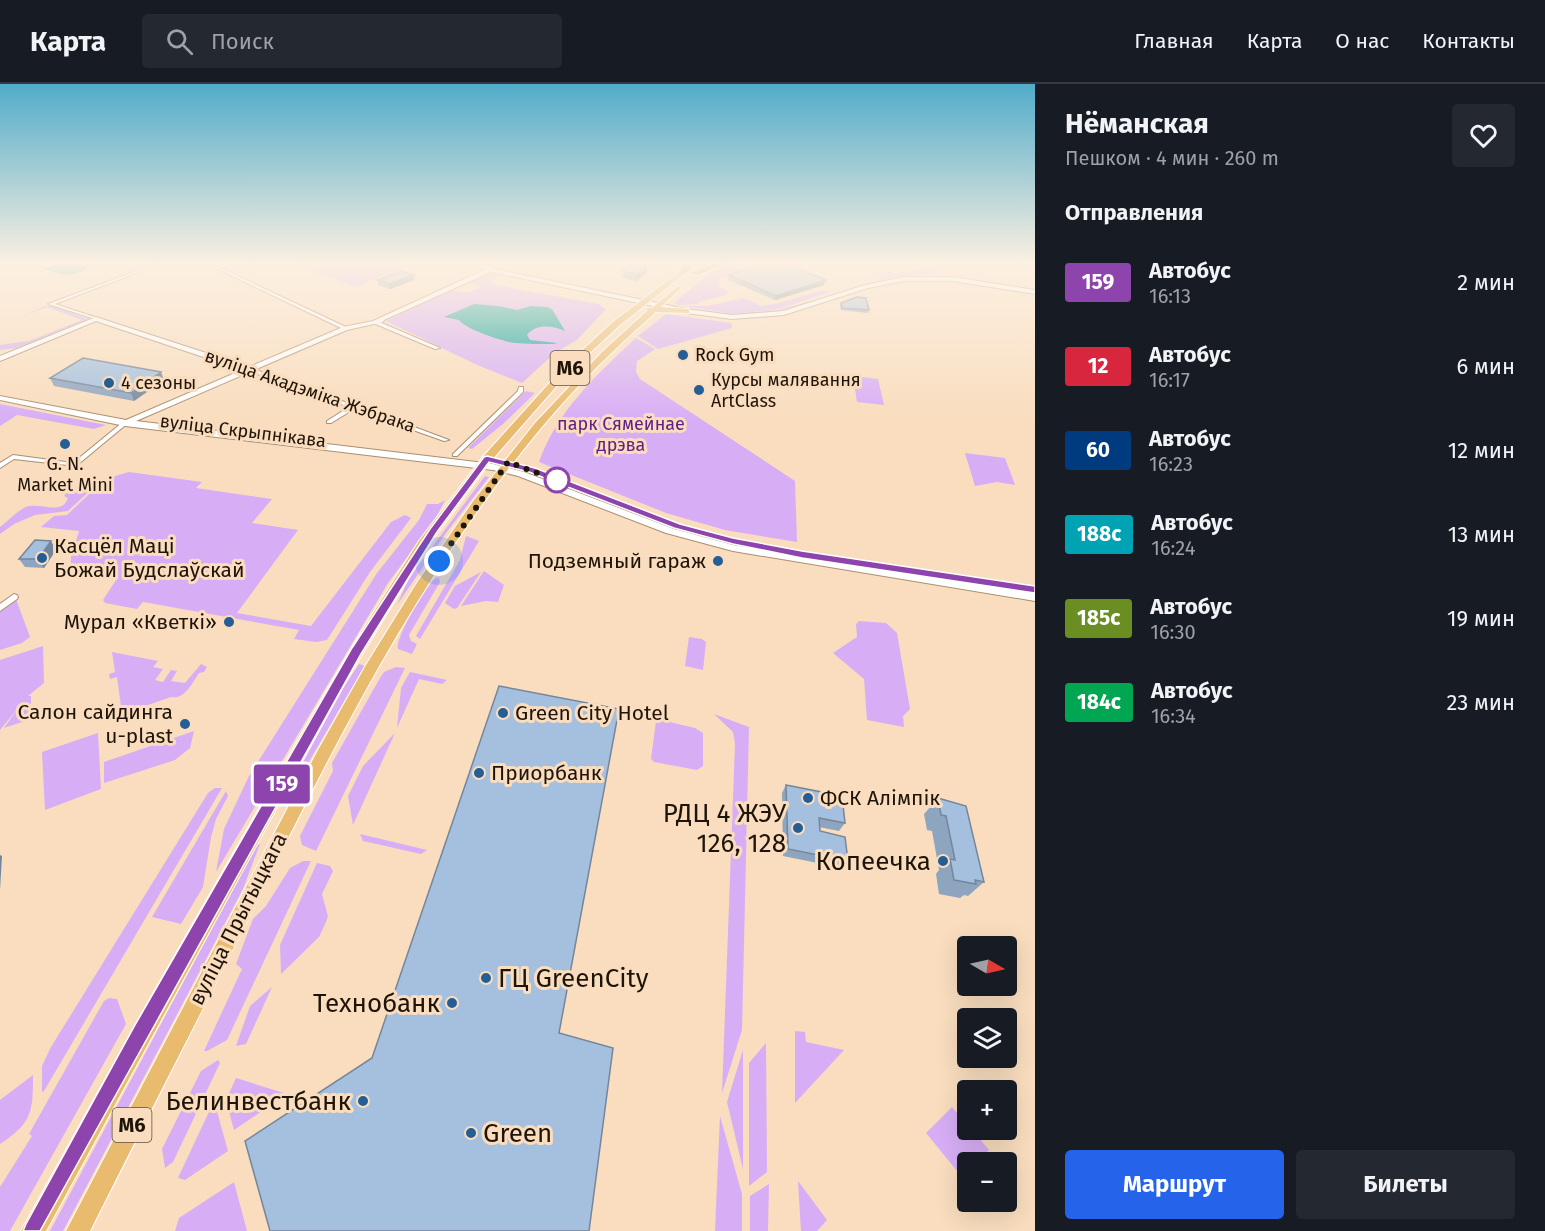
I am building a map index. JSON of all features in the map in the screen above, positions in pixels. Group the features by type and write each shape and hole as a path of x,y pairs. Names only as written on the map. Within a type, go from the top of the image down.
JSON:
{"main road":[{"path":"125,423 345,328 361,327 392,315"},
{"name":"вуліца Прытыцкага","path":"78,1231 356,651 400,581 485,462 554,384 615,324 628,315"},
{"name":"вуліца Прытыцкага","path":"33,1231 141,1031 428,576 505,465 562,396 612,344 645,315"},
{"path":"713,315 732,317 776,315"},
{"path":"0,360 16,351 96,319"},
{"name":"вуліца Акадэміка Жэбрака","path":"96,319 248,369"},
{"name":"вуліца Скрыпнікава","path":"0,392 136,418 455,455 485,462"},
{"name":"вуліца Скрыпнікава","path":"0,398 125,423 485,462"},
{"path":"163,421 158,418 158,414 166,405"},
{"path":"485,462 505,465 677,526 733,541 1035,590"},
{"path":"505,465 670,531 733,548 1035,597"}],"street":[{"name":"вуліца Акадэміка Жэбрака","path":"82,315 96,319"},
{"path":"316,315 345,328"},
{"path":"375,322 437,348"},
{"name":"вуліца Акадэміка Жэбрака","path":"248,369 446,440"},
{"path":"455,455 521,391 521,388"},
{"path":"329,422 355,406"},
{"path":"0,466 13,457 74,465 125,423"},
{"path":"0,608 14,597"}],"green space":[{"path":"67,315 76,315 88,319 17,348 0,350 0,345 29,341 82,320"},
{"path":"400,315 601,315 577,340 556,352 522,383 475,364 386,321"},
{"path":"665,315 731,323 732,328 658,349 638,336"},
{"name":"парк Сямейнае дрэва","path":"636,338 655,349 637,361 636,372 640,379 795,481 797,542 725,530 666,513 539,462 556,426 567,410 607,365"},
{"path":"853,376 878,379 884,405 857,402"},
{"path":"526,391 535,393 503,424 472,449 468,448"},
{"path":"0,404 106,425 94,429 17,415 0,426"},
{"path":"965,453 1005,458 1015,485 997,482 975,486"},
{"path":"129,472 202,482 196,488 272,499 252,523 298,530 237,613 311,626 391,522 405,515 411,518 370,572 327,640 316,642 294,639 299,630 143,602 137,609 105,603 103,600 116,580 116,575 108,570 74,574 71,558 79,531 41,527 54,516 67,515 105,479"},
{"path":"485,476 489,477 446,533 397,605 409,578"},
{"path":"95,482 95,486 68,511 35,515 14,524 0,534 0,527 26,507 61,506 68,498 64,496 66,493 74,494 84,485"},
{"path":"445,500 436,518 388,583 216,872 224,829 249,776 377,573 419,520 427,504 438,504"},
{"path":"466,536 479,541 420,639 416,636 460,560"},
{"path":"484,571 504,585 498,602 486,601 461,606"},
{"path":"481,572 457,608 454,609 445,603 455,586"},
{"path":"436,578 439,578 440,582 409,635 411,641 417,644 412,654 398,649 401,634 412,612 425,590"},
{"path":"16,599 30,637 22,643 0,650 0,606"},
{"path":"859,621 886,623 897,633 910,709 903,716 904,727 867,720 864,679 833,653 857,637 856,624"},
{"path":"689,637 706,642 703,670 685,666"},
{"path":"43,646 44,683 28,696 31,696 31,719 4,728 19,707 0,730 0,660"},
{"path":"112,652 158,661 153,667 163,669 155,680 163,682 171,670 177,671 171,681 185,683 201,664 207,667 204,672 199,673 184,694 122,714 117,677 110,679 109,674 115,672"},
{"path":"359,664 365,666 300,777 296,777 295,775 342,690"},
{"path":"396,667 405,668 316,851 302,845 300,836 333,771 332,763 384,672"},
{"path":"410,672 447,680 442,684 419,679 397,728 401,688"},
{"path":"714,714 749,727 742,1030 722,1093 735,744 733,732"},
{"path":"661,720 695,728 703,733 703,766 697,770 654,762 651,759 656,721"},
{"path":"194,731 190,748 175,760 104,783 104,762"},
{"path":"98,733 101,789 45,810 42,752"},
{"path":"395,733 353,825 348,796 363,766"},
{"path":"215,788 222,788 42,1092 42,1066 51,1047 208,793"},
{"path":"226,791 228,796 216,819 211,837 203,887 181,924 152,917"},
{"path":"360,834 427,850 421,854 363,841"},
{"path":"260,844 243,889 63,1231 50,1231 257,845"},
{"path":"303,861 311,861 227,1040 204,1051 242,969 236,964 253,919 266,906 290,868"},
{"path":"317,863 330,866 333,871 322,894 328,916 319,937 281,974 280,945"},
{"path":"272,987 246,1044 236,1046 250,1006"},
{"path":"109,998 117,999 126,1024 10,1231 0,1231 0,1187 32,1136 29,1134 104,1001"},
{"path":"795,1031 805,1032 806,1042 844,1050 795,1103"},
{"path":"766,1043 767,1172 749,1186 749,1063"},
{"path":"743,1050 743,1169 727,1102"},
{"path":"218,1060 220,1063 173,1162 165,1168 162,1149 201,1071"},
{"path":"33,1075 31,1108 25,1123 0,1144 0,1100"},
{"path":"236,1078 287,1094 234,1130 226,1100"},
{"path":"214,1101 228,1151 185,1180 178,1178"},
{"path":"952,1107 957,1113 957,1140 980,1140 989,1150 987,1152 957,1152 957,1171 926,1133"},
{"path":"720,1116 742,1194 742,1231 715,1231"},
{"path":"798,1181 827,1220 817,1231 801,1231"},
{"path":"234,1182 247,1231 175,1231 179,1218"},
{"path":"769,1184 768,1231 750,1231 750,1196"}],"water":[{"path":"450,315 555,315 565,331 540,327 527,335 530,340 557,343 554,344 515,343 494,338 476,331 459,320 444,317"}],"building":[{"name":"4 сезоны","path":"83,358 161,372 131,393 50,378"},
{"path":"35,540 51,541 38,559 19,559"},
{"name":"ГЦ GreenCity","path":"499,686 619,709 559,1033 613,1048 589,1231 270,1231 245,1141 372,1058"},
{"name":"РДЦ 4 ЖЭУ 126, 128","path":"786,785 842,796 845,823 819,818 820,831 845,837 848,861 788,849"},
{"path":"938,798 966,806 984,882 975,880 976,884 954,880 950,859 955,860 946,816 941,815"}],"bus line":[{"name":"159","path":"33,1231 141,1031 356,651 433,531 487,459 508,462 648,516 733,541 1035,590"}],"place":[{"name":"Rock Gym","path":"683,355"},
{"name":"4 сезоны","path":"109,383"},
{"name":"Курсы малявання ArtClass","path":"699,390"},
{"name":"G. N. Market Mini","path":"65,444"},
{"name":"Касцёл Маці Божай Будслаўскай","path":"42,558"},
{"name":"Подземный гараж","path":"718,561"},
{"name":"Мурал «Кветкі»","path":"229,622"},
{"name":"Green City Hotel","path":"503,713"},
{"name":"Салон сайдинга u-plast","path":"185,724"},
{"name":"Приорбанк","path":"479,773"},
{"name":"ФСК Алімпік","path":"808,798"},
{"name":"РДЦ 4 ЖЭУ 126, 128","path":"798,828"},
{"name":"Копеечка","path":"943,861"},
{"name":"ГЦ GreenCity","path":"486,978"},
{"name":"Технобанк","path":"452,1003"},
{"name":"Белинвестбанк","path":"363,1101"},
{"name":"Green","path":"471,1133"}],"route":[{"path":"439,561 508,462 559,481 557,480"}]}
